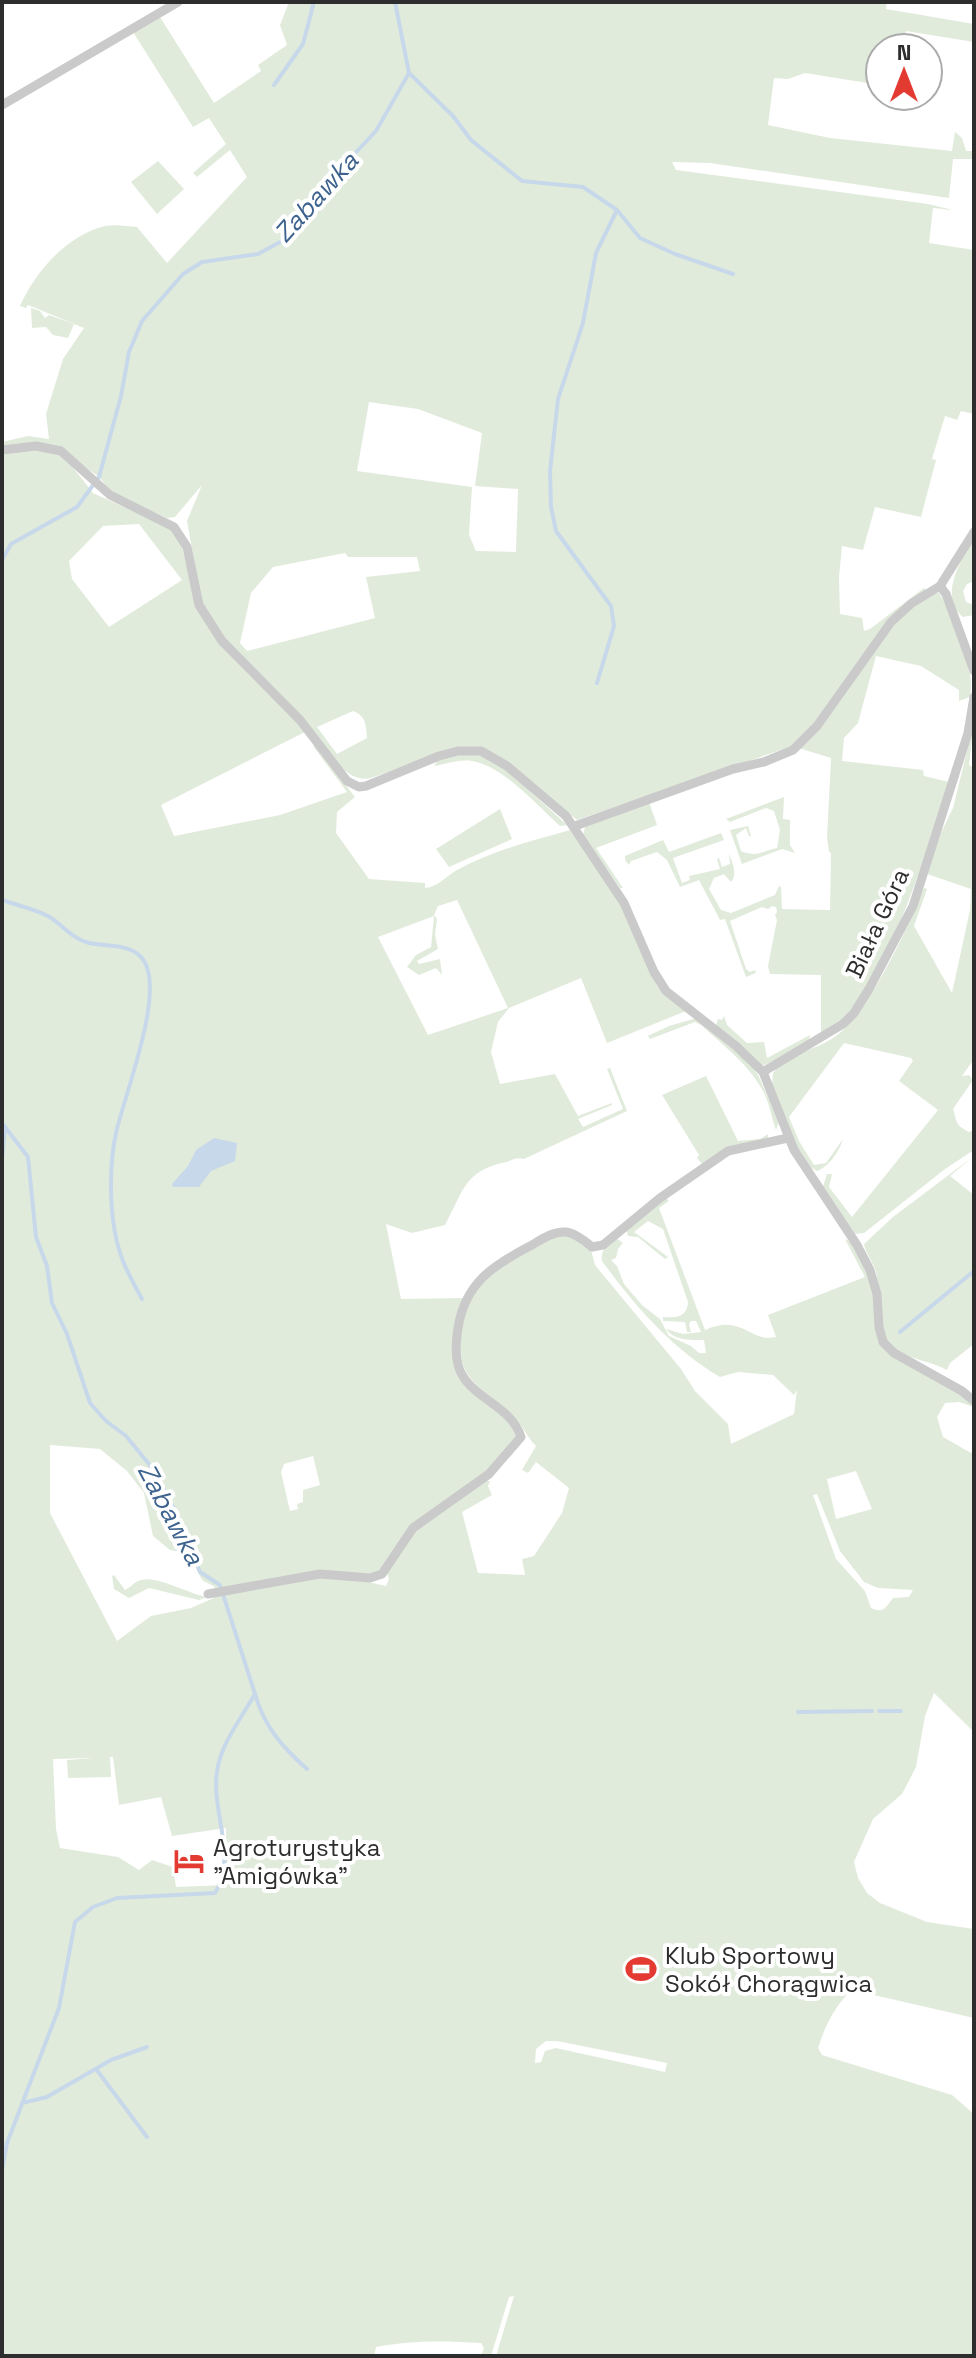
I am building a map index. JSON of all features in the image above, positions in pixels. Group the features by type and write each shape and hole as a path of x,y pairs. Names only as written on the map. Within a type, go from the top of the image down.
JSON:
{"street":[{"path":"2,105 178,2"},
{"path":"2,450 36,446 54,448 68,456 101,488 120,501 174,527 187,547 195,594 208,621 235,657 300,720 347,781 359,787 366,786 439,756 458,751 481,751 507,766 575,826 624,903 654,972 666,991 736,1046 763,1072 788,1138 870,1270 877,1294 883,1342 894,1353 962,1391 974,1401"},
{"path":"575,826 793,750 817,726 891,622 912,603 940,586 974,532"},
{"path":"940,586 946,594 974,671"},
{"name":"Biała Góra","path":"763,1072 843,1024 869,989 913,906 968,733 974,697"},
{"path":"216,1592 320,1574 370,1578 382,1574 413,1528 489,1474 521,1437 514,1421 472,1388 459,1367 457,1338 461,1310 466,1297 481,1278 510,1257 558,1232 573,1233 592,1247 603,1245 660,1198 728,1151 788,1138"}],"green space":[{"path":"289,2 887,2 886,9 974,24 974,42 944,37 944,32 864,32 864,82 805,73 788,79 774,78 768,125 830,138 952,151 955,132 962,138 966,151 974,151 974,159 953,159 949,198 710,163 672,162 676,170 953,210 933,208 929,243 974,250 974,414 961,411 957,420 945,416 932,459 936,460 921,517 875,507 863,550 842,546 840,614 862,618 864,631 924,588 931,594 939,593 963,643 971,685 970,697 959,701 959,690 921,666 876,656 858,723 844,738 842,761 923,770 924,776 949,782 916,882 883,959 864,993 843,1018 821,1033 821,975 770,974 768,966 777,920 776,907 762,907 730,921 746,969 750,972 755,970 756,973 746,977 725,919 720,920 699,880 680,887 667,860 657,852 631,861 629,865 625,860 625,856 663,840 669,852 721,833 724,840 673,858 682,883 690,880 689,876 720,869 719,858 722,867 730,864 729,853 734,868 733,879 731,882 724,874 714,878 709,889 721,910 731,913 775,895 779,886 782,909 830,910 831,853 827,838 831,758 792,746 577,820 512,767 481,748 454,748 371,778 350,775 332,758 301,717 292,716 305,732 161,805 174,836 280,815 347,792 315,746 355,797 337,812 336,833 369,879 425,883 425,888 430,887 484,857 570,830 621,903 657,986 686,1011 607,1043 581,978 509,1008 498,1022 491,1052 500,1084 555,1074 578,1116 612,1103 578,1119 583,1127 623,1109 607,1069 610,1068 627,1111 524,1159 515,1159 481,1171 467,1184 445,1225 412,1233 386,1224 401,1299 463,1298 455,1335 456,1363 470,1386 510,1422 516,1437 497,1465 411,1526 388,1562 367,1575 368,1582 386,1586 389,1579 387,1573 406,1541 421,1525 486,1481 490,1481 488,1486 492,1495 462,1512 478,1573 525,1575 522,1559 534,1556 562,1513 569,1488 536,1462 528,1473 522,1470 536,1446 508,1410 467,1374 460,1351 465,1313 477,1289 505,1263 551,1239 572,1237 591,1250 595,1265 681,1369 695,1391 728,1424 731,1444 794,1414 797,1390 794,1395 773,1375 738,1372 720,1377 702,1366 655,1325 602,1261 603,1250 610,1242 616,1238 623,1243 616,1258 611,1260 617,1266 624,1284 642,1305 660,1319 669,1336 699,1353 706,1353 704,1340 678,1338 666,1329 683,1334 701,1332 696,1321 691,1321 691,1332 687,1332 685,1322 663,1321 663,1317 683,1314 688,1302 663,1229 648,1221 634,1232 668,1257 665,1259 638,1237 628,1236 626,1229 666,1198 669,1201 659,1208 705,1330 728,1325 767,1338 776,1337 768,1315 865,1277 845,1239 856,1249 868,1274 880,1342 895,1356 974,1404 974,1407 959,1402 945,1403 937,1417 943,1437 971,1453 974,1449 974,1732 934,1693 925,1716 916,1767 902,1794 873,1819 854,1862 858,1878 867,1893 880,1903 927,1922 974,1929 974,2018 852,1990 831,2016 818,2048 822,2055 952,2095 974,2114 974,2356 496,2356 514,2296 509,2297 491,2356 481,2356 484,2348 481,2343 441,2342 376,2347 374,2356 2,2356 2,452 41,449 64,456 93,493 172,529 181,543 189,576 196,571 187,521 202,485 175,517 167,518 112,493 99,477 57,447 36,443 2,446 2,442 28,436 49,439 46,414 63,359 84,328 28,305 26,308 20,306 43,268 78,238 105,226 121,225 137,227 167,263 247,177 230,150 197,177 193,173 226,144 209,118 193,127 133,32 160,17 214,103 261,71 258,65 287,45 280,25","holes":["369,402 418,409 482,433 475,486 518,489 516,552 476,551 469,535 472,487 357,471","139,524 182,580 109,627 72,579 69,561 103,526","345,553 348,557 417,557 420,571 366,577 375,618 247,651 240,643 251,593 273,567","353,711 363,718 367,738 337,754 317,727","457,900 508,1008 428,1035 378,937 434,916 431,947 416,955 407,967 419,975 436,968 442,975 440,959 419,964 417,961 438,949 435,934 437,919 434,915 438,906","50,1445 100,1449 127,1471 144,1493 153,1536 170,1550 189,1554 202,1580 215,1587 214,1598 191,1608 151,1616 117,1641 50,1513","313,1456 320,1485 303,1490 303,1502 297,1504 298,1509 290,1511 281,1472 284,1464","856,1471 872,1509 836,1519 827,1479","817,1494 840,1551 864,1582 878,1588 913,1590 909,1597 893,1598 884,1609 871,1608 865,1591 836,1559 813,1495","110,1757 113,1757 119,1805 161,1797 172,1836 226,1828 226,1885 176,1887 173,1867 152,1860 139,1870 118,1857 60,1848 56,1829 53,1759 94,1758 67,1760 68,1778 111,1777","546,2041 667,2063 665,2072 556,2048 545,2051 541,2062 535,2063 536,2049"]},
{"path":"158,161 184,189 157,214 131,182"},
{"path":"31,308 40,311 45,318 49,315 74,324 68,338 53,335 46,327 32,328"},
{"path":"974,538 974,581 967,584 963,591 966,602 974,605 974,615 963,617 952,599 952,589 958,567"},
{"path":"974,723 969,765 974,768 974,1059 962,1076 969,1075 973,1080 953,1109 959,1125 969,1132 974,1130 974,1150 864,1233 855,1234 823,1186 827,1174 832,1174 829,1187 852,1217 938,1110 899,1081 913,1061 844,1043 789,1117 814,1165 826,1163 843,1139 833,1158 817,1171 802,1157 795,1145 772,1085 773,1073 786,1061 836,1036 849,1024 887,967 924,888 927,889 914,926 952,993 970,910 971,889 927,874 953,808"},
{"path":"477,754 502,766 567,825 560,826 508,778 484,764 463,761 434,766 438,760"},
{"path":"784,797 783,819 790,820 790,845 795,853 782,849 742,864 730,830 748,826 751,836 746,828 736,835 741,851 756,854 777,848 780,830 774,811 766,808 730,822 726,819"},
{"path":"649,802 657,825 596,848 623,888 620,888 583,835 585,827"},
{"path":"500,809 512,839 449,867 436,849"},
{"path":"724,1016 727,1025 747,1043 764,1042 767,1058 810,1035 809,1041 761,1065 716,1026 718,1019 722,1020"},
{"path":"697,1018 749,1063 758,1075 779,1122 776,1130 765,1095 752,1075 701,1025 695,1022 635,1042 669,1026"},
{"path":"706,1076 738,1141 760,1139 768,1134 768,1138 702,1164 662,1095"},
{"path":"974,1156 950,1176 974,1195 974,1344 950,1363 947,1370 901,1353 888,1342 881,1324 876,1272 864,1244 893,1217"},
{"path":"114,1575 125,1590 148,1579 207,1597 199,1600 149,1588 129,1598 114,1589"}],"water":[{"path":"214,1138 237,1143 235,1161 211,1171 199,1187 173,1187 172,1184 188,1166 196,1150"}],"waterway":[{"path":"274,85 303,44 314,2"},
{"name":"Zabawka","path":"2,560 11,544 77,507 99,477 121,396 129,352 142,321 183,274 202,262 258,254 282,241 329,181 376,131 409,73 395,2"},
{"path":"409,73 453,116 471,140 522,181 583,187 617,210 640,238 733,274"},
{"path":"597,683 614,626 611,606 556,531 551,507 550,471 558,399 583,323 596,253 617,210"},
{"path":"2,900 48,916 83,941 127,948 144,961 149,976 150,997 141,1046 116,1133 111,1181 118,1247 142,1299"},
{"name":"Zabawka","path":"2,1123 28,1157 36,1237 47,1266 52,1303 67,1334 90,1403 106,1421 126,1436 153,1469 178,1517 200,1572 220,1585 255,1694 219,1762 216,1787 224,1865 215,1893 117,1898 93,1907 75,1922 59,2008 7,2143 2,2171"},
{"path":"2,1160 5,1128"},
{"path":"900,1332 974,1271"},
{"path":"255,1694 263,1716 275,1735 307,1769"},
{"path":"798,1712 872,1711"},
{"path":"879,1711 901,1711"},
{"path":"22,2103 47,2097 111,2060 147,2047"},
{"path":"96,2069 147,2137"}],"place":[{"name":"Agroturystyka \"Amigówka\"","path":"189,1861"},
{"name":"Klub Sportowy Sokół Chorągwica","path":"641,1969"}]}
